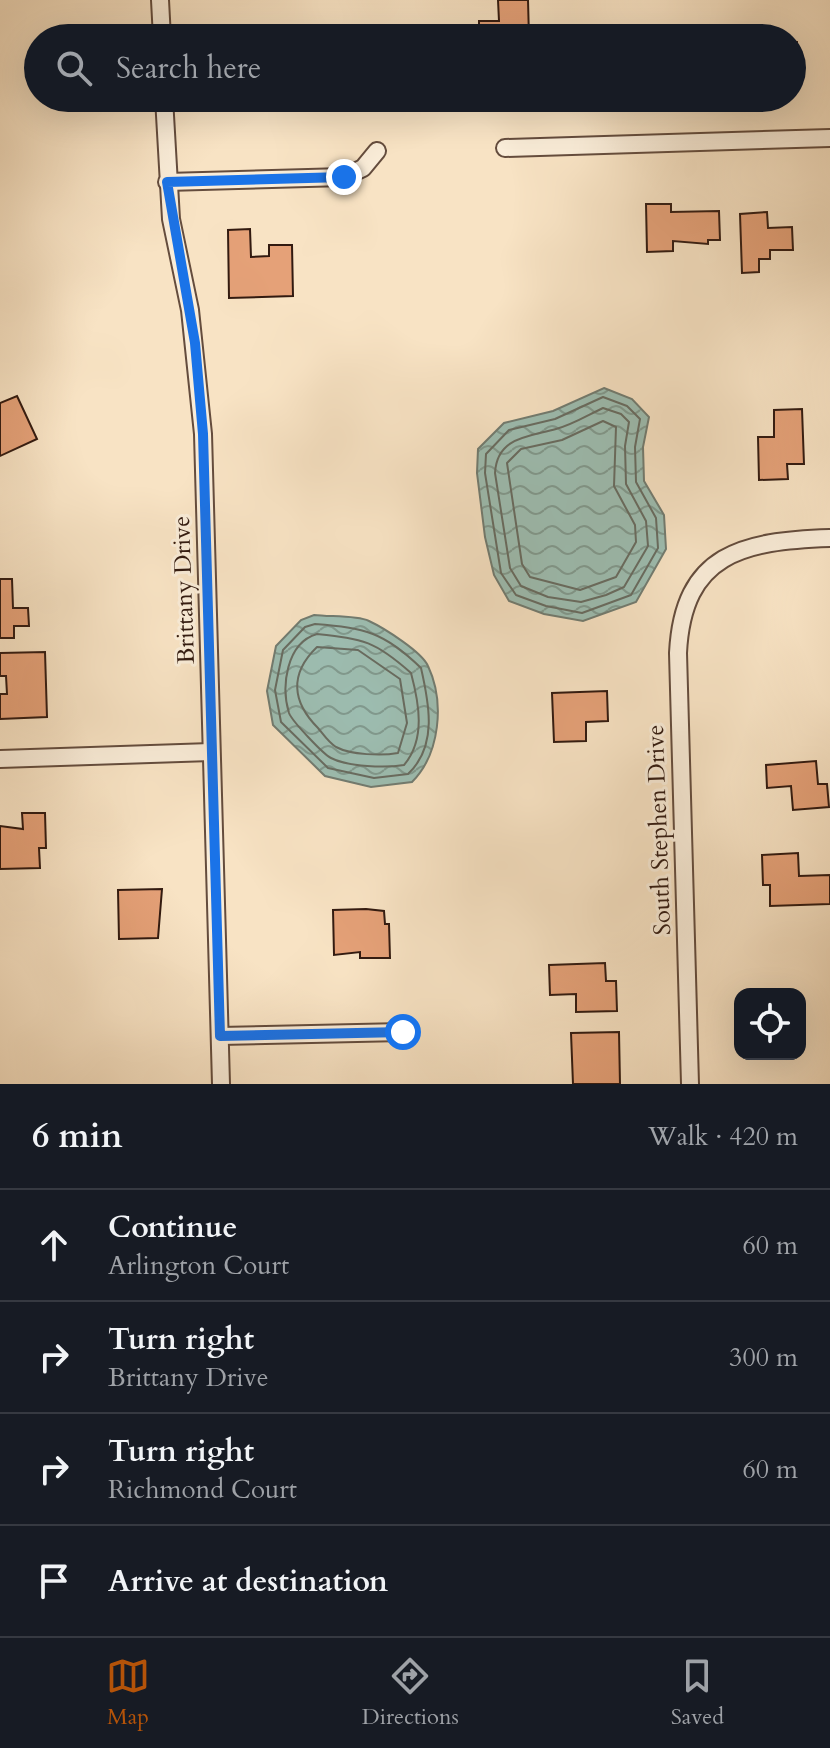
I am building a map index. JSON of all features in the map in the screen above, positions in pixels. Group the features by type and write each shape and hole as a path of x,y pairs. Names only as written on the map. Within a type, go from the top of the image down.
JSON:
{"street":[{"path":"160,0 161,24"},
{"name":"Brittany Drive","path":"164,112 171,219 190,310 200,391 221,1084"},
{"path":"505,148 830,138"},
{"path":"167,182 344,177 363,168 377,151"},
{"name":"South Stephen Drive","path":"690,1084 678,653 683,611 698,578 719,560 752,545 830,538"},
{"path":"0,759 211,752"},
{"path":"220,1036 403,1032"}],"water":[{"path":"604,388 632,399 649,417 643,447 644,481 664,515 666,549 636,602 583,621 544,614 509,601 494,575 485,537 477,473 478,449 504,423 553,411"},
{"path":"314,615 369,621 411,647 428,666 437,695 437,727 429,757 412,782 371,787 325,776 273,725 267,691 276,646 301,620"}],"building":[{"path":"498,0 528,0 529,24 479,24 479,21 499,21"},
{"path":"646,204 671,204 671,212 719,211 720,240 708,240 708,244 673,241 673,251 647,252"},
{"path":"767,212 768,228 792,227 793,250 770,250 770,259 759,259 759,272 742,273 740,214"},
{"path":"250,229 251,257 269,256 269,245 292,245 293,296 229,298 228,230"},
{"path":"17,396 37,439 0,456 0,403"},
{"path":"802,409 804,464 787,464 788,479 759,480 758,437 774,437 774,410"},
{"path":"0,579 12,579 13,608 28,608 29,626 14,626 14,638 0,638"},
{"path":"45,652 47,717 0,719 0,694 7,694 6,676 0,676 0,653"},
{"path":"607,691 608,721 586,722 586,741 554,742 552,693"},
{"path":"816,761 818,784 827,784 829,807 793,810 791,786 767,788 766,765"},
{"path":"22,813 45,813 46,848 39,848 40,868 0,869 0,826 23,829"},
{"path":"798,853 799,876 830,875 830,904 770,906 770,885 763,885 762,855"},
{"path":"162,889 158,938 119,939 118,890"},
{"path":"333,910 384,911 385,924 389,924 390,958 360,958 360,952 334,955"},
{"path":"605,963 606,981 616,981 617,1011 576,1012 576,994 550,995 549,965"},
{"path":"619,1032 620,1084 573,1084 571,1033"}],"route":[{"path":"344,177 167,182 195,343 203,434 220,1036 403,1032"}]}
